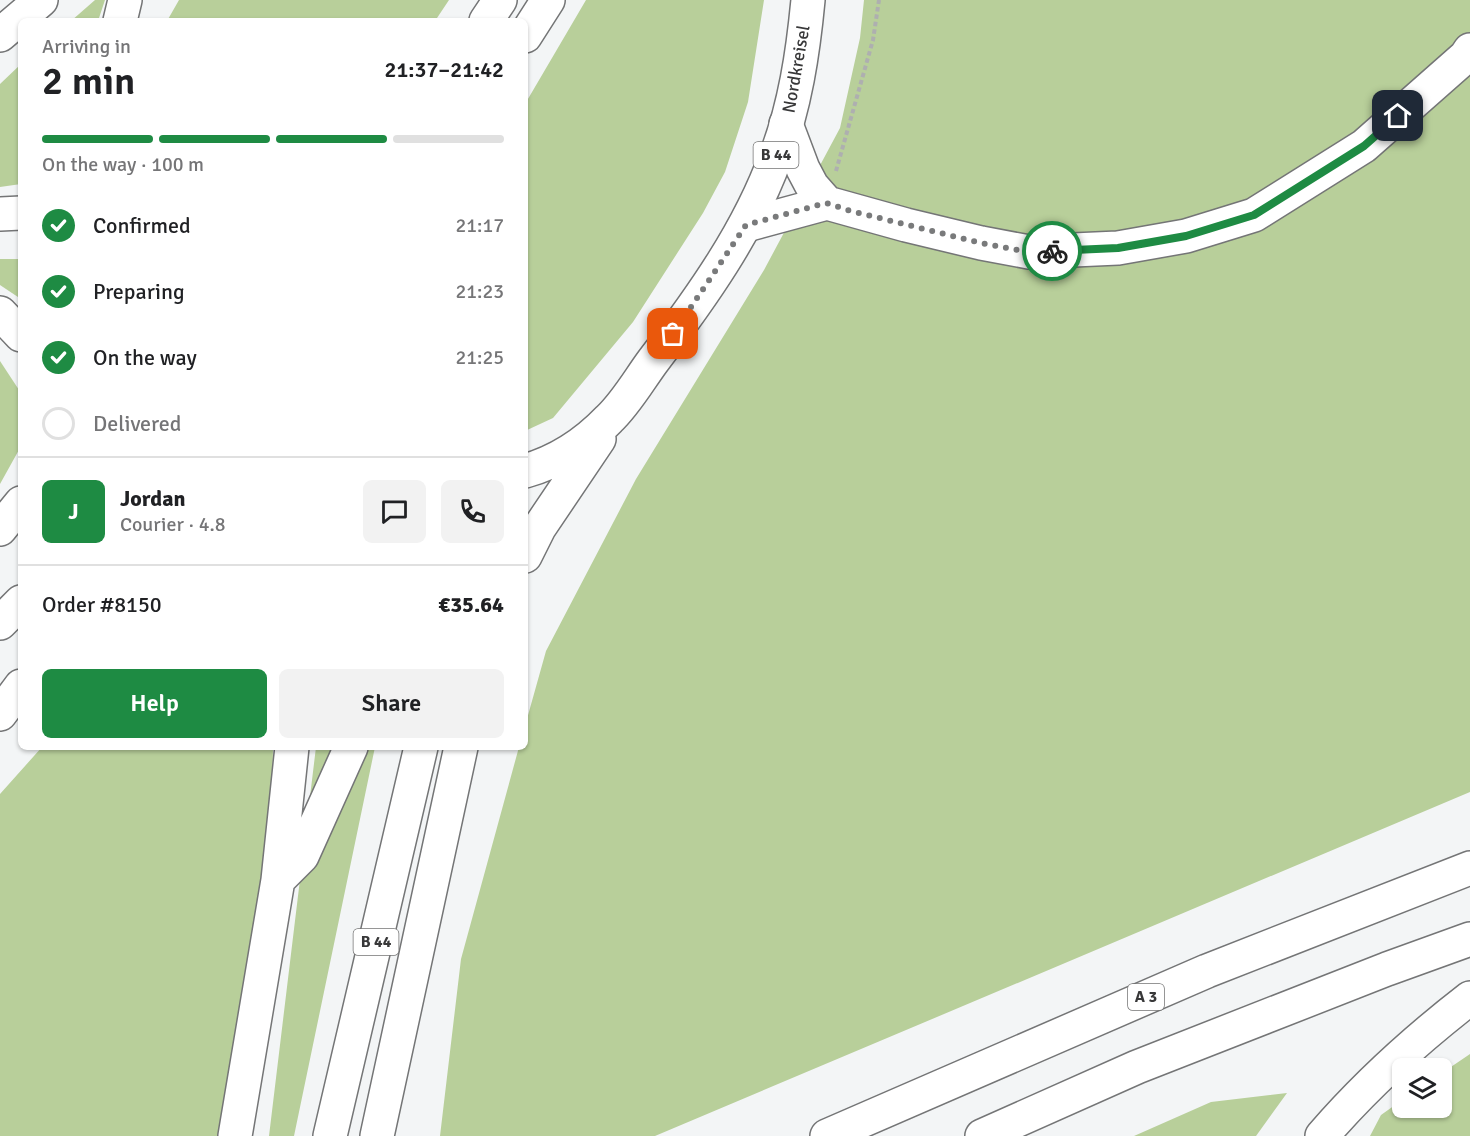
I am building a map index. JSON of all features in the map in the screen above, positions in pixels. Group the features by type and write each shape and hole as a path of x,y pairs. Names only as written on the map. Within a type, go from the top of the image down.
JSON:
{"main road":[{"path":"20,18 41,0"},
{"path":"121,18 125,0"},
{"path":"488,18 500,0"},
{"path":"528,31 548,0"},
{"name":"Nordkreisel","path":"528,470 563,455 588,439 611,418 679,326 746,225 776,157 786,124 796,82 808,0"},
{"path":"0,35 18,20"},
{"path":"746,225 826,203 927,230 1029,252 1118,248 1186,236 1254,215 1364,146 1470,50"},
{"path":"786,124 803,169 812,186 826,203"},
{"path":"0,214 18,213"},
{"path":"0,313 18,332"},
{"name":"B 44","path":"528,550 539,528 611,418"},
{"path":"0,529 18,507"},
{"path":"0,623 18,605"},
{"path":"0,687 18,669"},
{"path":"0,714 18,691"},
{"path":"234,1136 278,880 292,750"},
{"path":"278,880 302,856 350,750"},
{"name":"B 44","path":"330,1136 420,750"},
{"name":"B 44","path":"377,1136 461,750"},
{"name":"A 3","path":"826,1136 1207,971 1470,868"},
{"path":"982,1136 1137,1067 1376,973 1470,939"},
{"path":"1322,1136 1340,1114 1400,1056 1470,998"}],"path":[{"path":"826,203 873,40 879,0"}],"green space":[{"path":"95,0 105,0 99,18 74,18"},
{"path":"179,0 449,0 437,18 169,18"},
{"path":"586,0 764,0 748,102 725,172 703,213 633,322 553,418 528,430 528,99"},
{"path":"864,0 1470,0 1470,792 655,1136 440,1136 461,959 518,750 528,750 528,715 546,651 636,479 764,270 840,128 860,38"},
{"path":"18,67 18,184 0,187 0,84"},
{"path":"0,259 18,259 18,297 0,285"},
{"path":"0,361 18,388 18,452 0,484"},
{"path":"39,750 273,750 272,834 223,1136 0,1136 0,794"},
{"path":"316,750 374,750 294,1136 269,1136"},
{"path":"1470,1054 1470,1136 1370,1136 1381,1115 1392,1107 1392,1118 1452,1118 1452,1066"},
{"path":"1287,1093 1256,1136 1134,1136 1211,1102"}],"way so far":[{"path":"673,334 746,225 826,203 981,243 1029,252 1052,251"}],"route":[{"path":"1052,251 1118,248 1186,236 1254,215 1364,146 1398,116"}]}
